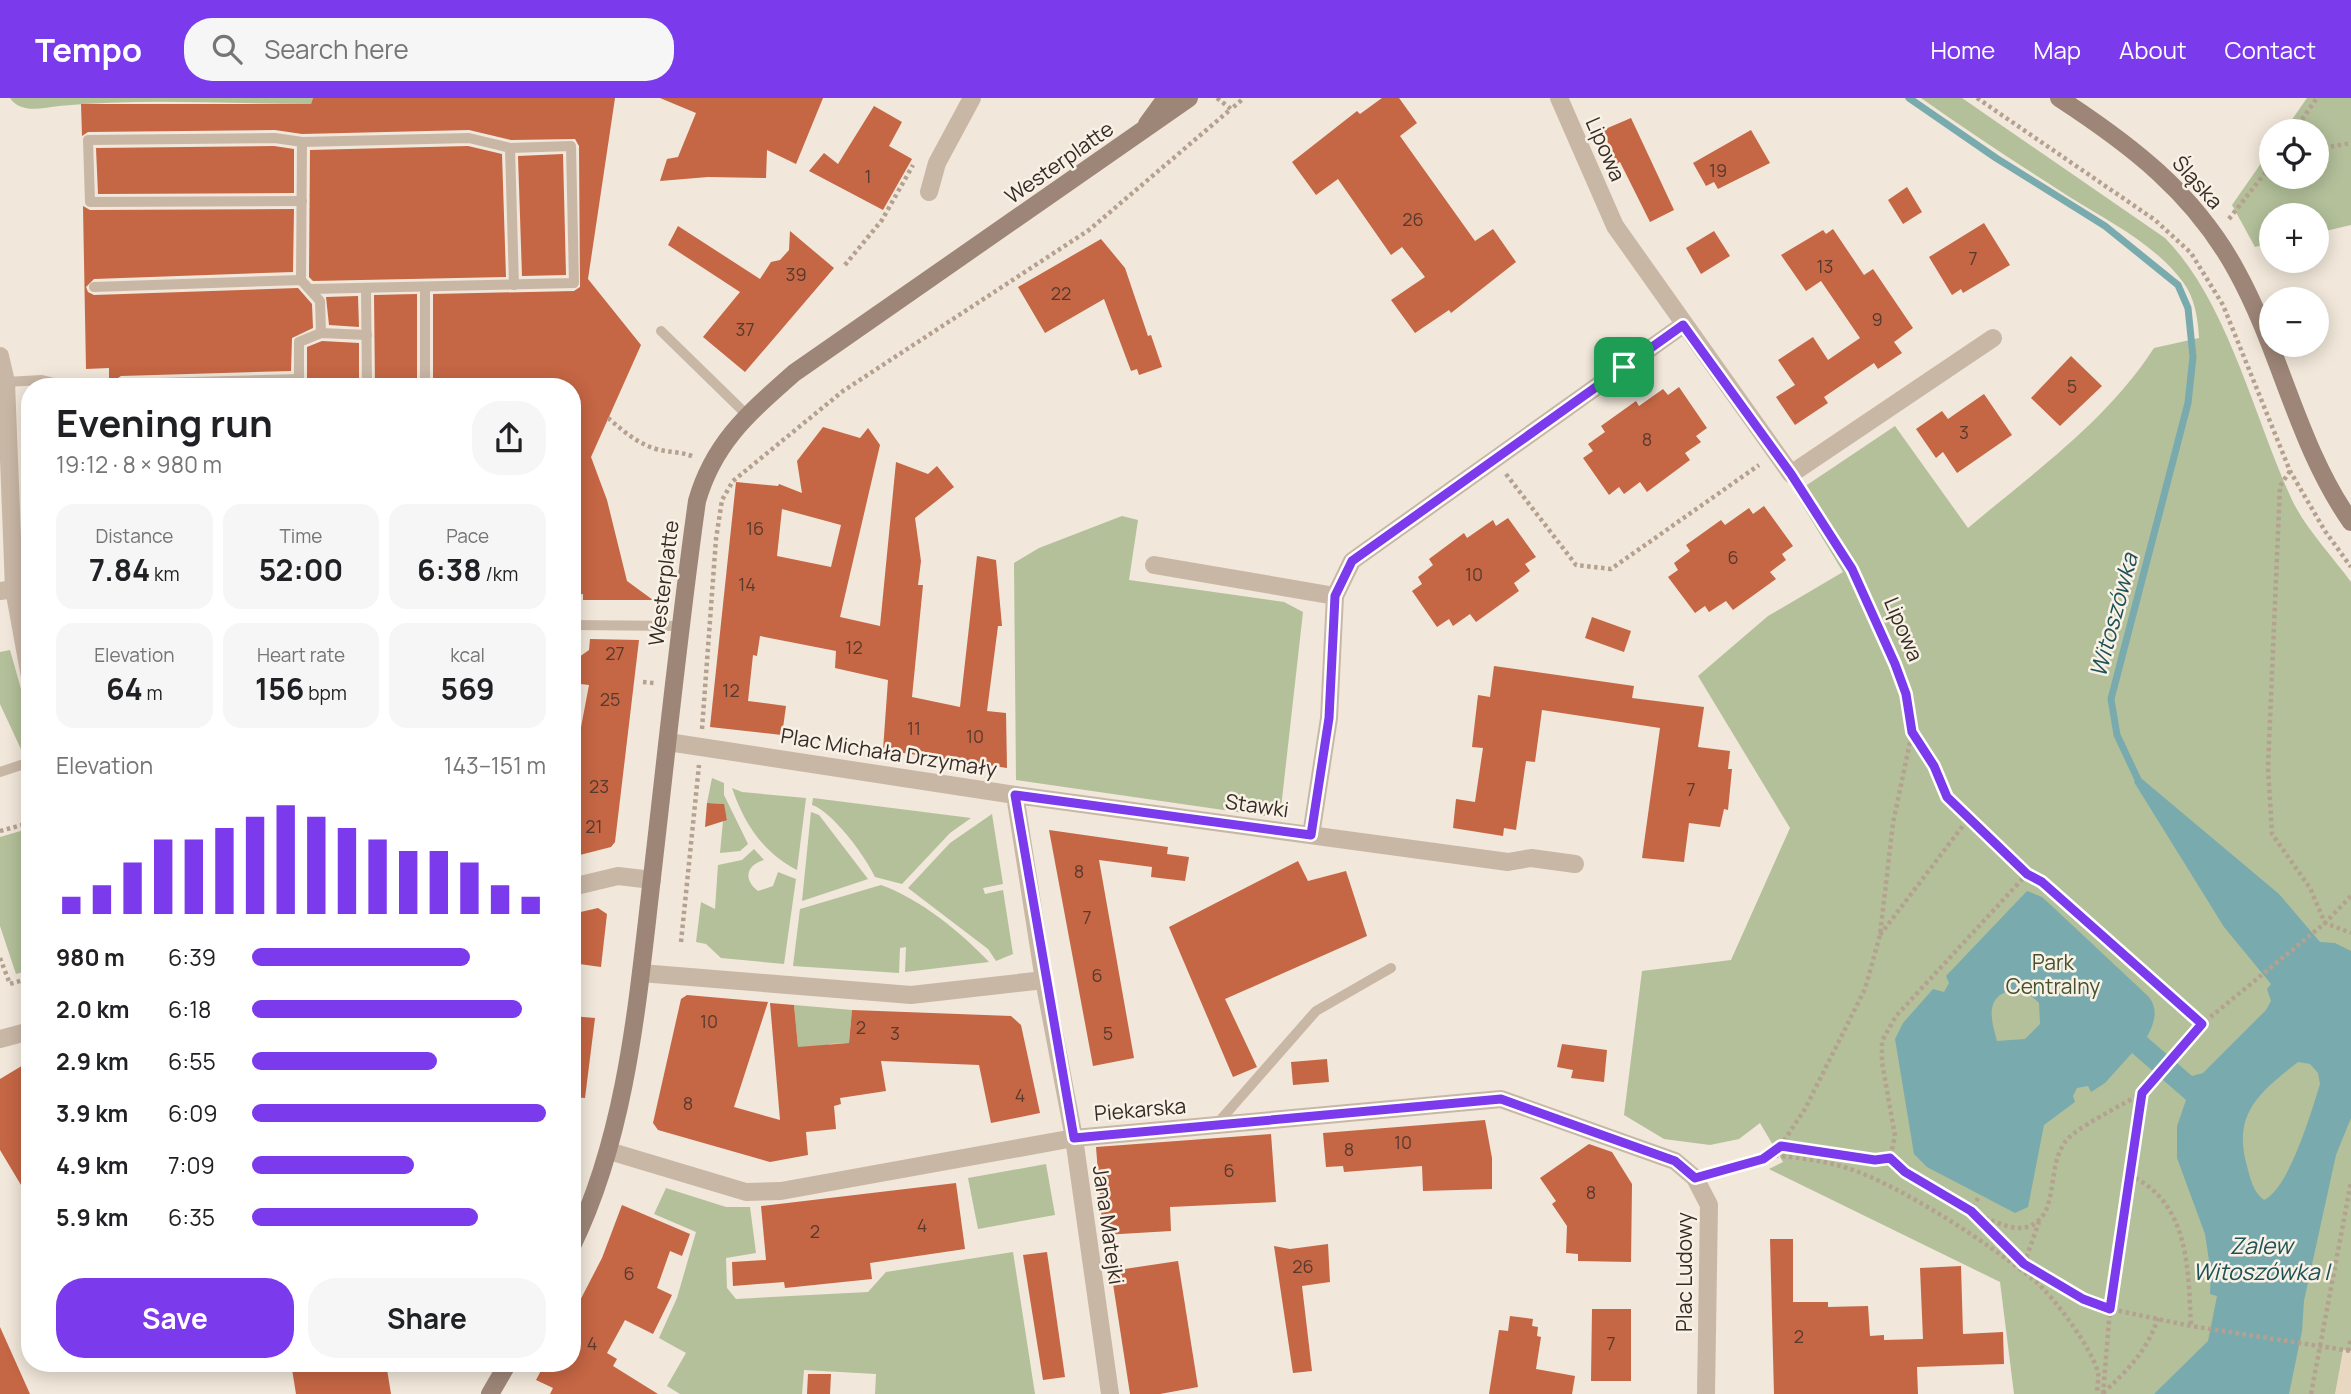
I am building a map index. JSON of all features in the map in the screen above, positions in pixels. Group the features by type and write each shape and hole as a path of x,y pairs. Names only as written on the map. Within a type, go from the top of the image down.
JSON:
{"street":[{"path":"929,192 937,163 972,98"},
{"name":"Westerplatte","path":"1141,132 1166,98"},
{"name":"Westerplatte","path":"581,1223 609,1151 641,974 680,626 697,501 704,475 716,453 747,415 794,373 1189,98"},
{"name":"Lipowa","path":"1559,98 1615,226 1791,474"},
{"name":"Śląska","path":"2059,98 2124,140 2193,204 2236,270 2316,462 2351,522"},
{"path":"1311,835 1329,718 1335,596 1352,561 1683,325"},
{"path":"1791,474 1993,338"},
{"path":"0,356 6,383 7,590 21,643"},
{"path":"1154,565 1335,596"},
{"name":"Plac Michała Drzymały","path":"668,742 1015,795 1044,980"},
{"name":"Stawki","path":"1015,795 1508,862 1531,858 1575,864"},
{"path":"581,885 618,876 652,880"},
{"path":"641,974 911,995 1044,980"},
{"name":"Jana Matejki","path":"1044,980 1074,1138 1110,1394"},
{"path":"0,1039 21,1033"},
{"name":"Piekarska","path":"609,1151 746,1192 781,1191 1074,1138 1501,1099 1675,1161"},
{"name":"Plac Ludowy","path":"1675,1161 1695,1178 1709,1205 1706,1394"},
{"path":"491,1394 503,1372"}],"lane":[{"path":"302,201 90,202 88,140 275,138 302,142 469,138 510,148 571,146 574,283 311,289"},
{"path":"302,142 302,280 320,301 321,333"},
{"path":"510,148 514,285"},
{"path":"94,287 302,280"},
{"path":"425,286 425,378"},
{"path":"366,289 367,378"},
{"path":"661,331 747,415"},
{"path":"299,378 299,342 321,333 367,335"},
{"path":"6,383 21,382"},
{"path":"581,625 680,626"},
{"path":"0,772 21,765"},
{"path":"1216,1125 1316,1011 1391,968"}],"path":[{"path":"1217,98 1231,109"},
{"path":"681,942 701,747 716,539 722,500 733,481 843,391 1089,230 1244,98"},
{"path":"1977,98 2155,220 2190,253 2223,304 2290,471 2325,531 2351,567"},
{"path":"2302,119 2317,98"},
{"path":"2329,147 2351,143"},
{"path":"845,265 882,220 915,162"},
{"path":"2229,219 2259,181"},
{"path":"608,418 633,439 659,450 677,450"},
{"path":"1495,459 1576,565 1611,569 1755,466 1780,458"},
{"path":"2290,471 2280,486 2278,519 2268,767 2272,834 2310,888 2325,923 2351,933"},
{"name":"Lipowa","path":"1695,1178 1731,1170 1768,1155 1781,1146 1805,1109 1865,989 1880,935 1893,823 1912,732 1906,694 1875,615 1852,569 1791,474"},
{"path":"1912,732 1934,766 1947,797 2027,874 2042,882 2202,1024"},
{"path":"1880,935 1968,818"},
{"path":"0,831 21,825"},
{"path":"1890,1158 1895,1136 1882,1062 1882,1041 1896,1016 2027,874"},
{"path":"2024,1264 2039,1222 2046,1211 2051,1182 2064,1143 2142,1093 2202,1024 2317,930 2351,897"},
{"path":"0,958 9,984 21,981"},
{"path":"2103,1394 2110,1309 2142,1093"},
{"path":"1781,1146 1875,1160 1890,1158"},
{"path":"1768,1155 1794,1157 1848,1168 1882,1183 1964,1231 2036,1282 2067,1320 2093,1360 2098,1374 2097,1394"},
{"path":"1890,1158 1905,1172 1971,1211 2021,1228 2039,1222"},
{"path":"2129,1175 2141,1181 2160,1198 2183,1238 2189,1275 2191,1326"},
{"path":"2311,1394 2351,1182"},
{"path":"1971,1211 1978,1198"},
{"path":"1971,1211 2024,1264 2083,1299 2110,1309 2191,1326 2350,1351 2351,1339"},
{"path":"2103,1394 2143,1353 2150,1342 2158,1318"}],"green space":[{"path":"10,98 313,98 311,104 122,102 32,109 20,106"},
{"name":"Park Centralny","path":"1921,98 1962,98 2165,238 2187,264 2223,327 2292,500 2312,532 2351,582 2351,1394 2014,1394 2000,1282 1769,1169 1783,1162 1760,1123 1739,1139 1710,1145 1664,1139 1624,1115 1642,971 1731,960 1790,828 1698,676 1768,616 1843,572 1795,493 1895,426 1968,528 2091,423 2135,375 2154,348 2199,338 2197,316 2190,295 2172,268 2159,256 2130,234 1975,136"},
{"path":"2307,98 2351,98 2351,225 2329,230 2329,203 2259,203 2259,246 2255,247 2232,205 2259,166 2259,189 2329,189 2329,119 2292,119"},
{"path":"1122,516 1138,520 1129,580 1284,602 1303,612 1281,808 1265,816 1016,780 1014,563 1039,548"},
{"path":"10,650 21,689 21,749 0,704 0,652"},
{"path":"712,778 724,783 724,795 748,844 740,851 720,853 723,821 727,819 723,804 707,803"},
{"path":"732,788 742,792 806,798 797,870 774,855 756,836 742,813"},
{"path":"813,798 971,818 950,833 902,884 875,877 838,825 812,805"},
{"path":"811,812 819,815 868,879 802,901"},
{"path":"992,814 1003,884 983,888 985,894 1003,890 1013,954 996,961 988,949 908,888 950,843"},
{"path":"21,831 21,973 16,974 0,926 0,837"},
{"path":"754,849 764,860 753,865 749,873 750,882 758,891 773,886 778,872 796,879 784,964 721,958 706,944 696,942 701,902 715,909 718,865 742,860"},
{"path":"881,885 896,891 939,918 989,962 905,972 906,947 900,948 899,973 793,966 800,909"},
{"path":"794,1005 852,1010 849,1043 829,1044 830,1053 799,1057"},
{"path":"1046,1164 1055,1215 978,1229 968,1178"},
{"path":"666,1188 726,1207 750,1207 756,1253 726,1258 727,1288 736,1299 868,1292 886,1272 1013,1252 1035,1394 875,1394 876,1374 804,1370 802,1394 680,1394 667,1386 686,1353 659,1338 677,1298 696,1232 654,1214"}],"shaded area":[{"path":"2343,1350 2351,1351 2351,1394 2335,1394"}],"water":[{"name":"Zalew Witoszówka I","path":"2136,778 2142,779 2279,894 2320,942 2335,943 2351,951 2351,1118 2336,1155 2304,1301 2302,1331 2289,1394 2154,1394 2208,1341 2217,1296 2210,1294 2211,1274 2205,1234 2177,1158 2177,1126 2186,1100 2132,1053 2105,1083 2091,1092 2088,1086 2077,1088 2073,1096 2075,1102 2044,1125 2028,1207 2015,1213 1927,1167 1914,1154 1895,1039 1903,1023 1933,989 1944,992 1949,983 1946,976 2027,891 2042,897 2149,997 2154,1007 2154,1017 2147,1037 2192,1076 2203,1073 2266,1010 2271,1001 2267,989 2271,984 2224,927 2134,782","holes":["2012,990 2027,992 2039,1003 2040,1024 2025,1039 1997,1041 1992,1018 1993,1004 2003,993","2298,1062 2310,1064 2318,1073 2320,1084 2291,1165 2273,1193 2264,1200 2251,1180 2243,1148 2243,1132 2253,1105 2261,1094"]}],"building":[{"path":"313,98 615,98 588,279 641,345 591,457 607,500 627,581 653,600 583,600 581,594 581,378 433,378 433,294 574,291 580,287 579,146 575,139 511,140 469,130 302,134 275,130 88,132 82,136 81,104 311,104"},
{"path":"660,98 823,98 796,164 767,150 766,178 708,177 660,181 667,159 678,157 696,113"},
{"path":"1382,98 1399,98 1417,123 1400,136 1475,241 1493,229 1516,262 1451,313 1449,310 1415,333 1391,300 1425,277 1402,247 1391,255 1338,179 1316,195 1292,162 1357,111 1360,114"},
{"path":"874,106 902,122 889,146 912,159 883,210 809,171 824,153 838,164"},
{"path":"1631,118 1674,210 1650,222 1620,162 1616,164 1603,130"},
{"path":"1751,130 1770,163 1718,189 1714,182 1706,186 1693,163"},
{"path":"274,146 294,149 294,193 98,194 96,148"},
{"path":"468,146 502,154 506,277 313,281 309,277 310,150"},
{"path":"563,154 566,275 522,276 518,156"},
{"path":"1907,187 1922,212 1903,224 1888,200"},
{"path":"83,206 90,210 294,209 293,272 94,279 86,287 88,292 94,295 298,288 312,304 313,328 292,338 291,371 109,378 109,368 86,369"},
{"path":"1984,223 2010,265 1963,293 1961,289 1952,295 1929,257"},
{"path":"678,226 760,279 771,262 780,260 789,250 790,231 834,268 745,372 703,337 740,292 668,245"},
{"path":"1833,229 1864,275 1873,269 1913,328 1894,342 1902,353 1878,369 1874,363 1824,397 1828,403 1795,425 1776,397 1795,385 1778,360 1813,337 1828,360 1860,338 1821,281 1806,291 1781,255 1823,230 1826,234"},
{"path":"1714,231 1730,256 1701,274 1686,248"},
{"path":"1101,239 1125,268 1148,336 1151,335 1162,367 1139,375 1137,369 1131,371 1104,299 1045,333 1018,287"},
{"path":"417,294 417,378 375,378 374,295"},
{"path":"358,296 359,327 329,325 326,297"},
{"path":"322,341 359,343 359,378 307,378 307,347"},
{"path":"2071,356 2102,386 2060,426 2031,398"},
{"path":"1679,387 1707,428 1696,436 1701,442 1685,453 1690,460 1647,492 1640,482 1624,494 1619,487 1609,495 1583,458 1593,451 1588,444 1605,432 1601,426 1636,401 1639,406 1663,389 1668,395"},
{"path":"1984,394 2012,435 1957,473 1943,452 1936,458 1916,429 1942,411 1948,419"},
{"path":"823,427 860,438 868,428 880,445 840,617 880,626 896,462 928,474 937,466 954,487 915,518 921,561 918,585 923,585 912,697 960,707 977,556 996,560 1002,626 998,626 987,711 1006,713 1007,768 883,750 888,680 835,668 836,651 760,636 757,656 753,655 748,701 786,706 782,735 710,727 736,482 779,484 802,493 797,461","holes":["782,509 841,525 831,567 777,556"]},
{"path":"1764,506 1793,546 1782,554 1786,560 1770,572 1776,579 1733,610 1726,601 1709,612 1705,606 1695,613 1668,577 1678,570 1674,563 1690,551 1686,545 1721,520 1725,525 1749,508 1753,514"},
{"path":"1508,518 1536,557 1525,564 1530,571 1514,583 1519,591 1476,622 1470,614 1453,626 1449,619 1437,627 1412,591 1422,584 1418,577 1433,565 1429,559 1464,533 1467,538 1493,520 1496,526"},
{"path":"1592,617 1631,631 1624,652 1585,638"},
{"path":"590,639 639,640 615,842 611,847 581,855 581,727 589,685 581,684 581,656 589,650"},
{"path":"1494,666 1634,686 1632,698 1704,707 1698,747 1730,751 1728,769 1732,769 1728,810 1724,809 1720,827 1689,823 1684,862 1642,858 1660,728 1542,710 1535,762 1526,761 1516,830 1504,828 1503,836 1453,828 1456,799 1475,802 1483,748 1472,747 1478,695 1490,697"},
{"path":"707,803 724,804 727,820 705,827"},
{"path":"1049,830 1168,847 1167,854 1189,857 1185,881 1151,877 1152,867 1099,860 1134,1058 1093,1066"},
{"path":"1298,861 1308,881 1346,871 1367,936 1225,999 1257,1067 1233,1077 1169,927"},
{"path":"598,908 607,914 601,967 581,964 581,912"},
{"path":"687,995 768,1002 734,1107 780,1120 770,1003 794,1005 798,1047 849,1043 852,1010 1011,1016 1021,1025 1040,1113 991,1123 979,1065 881,1061 886,1091 840,1098 841,1104 834,1106 836,1129 806,1132 808,1155 770,1162 658,1130 653,1123 681,999"},
{"path":"581,1017 595,1018 585,1098 581,1098"},
{"path":"1562,1044 1607,1050 1604,1082 1571,1078 1573,1070 1557,1067"},
{"path":"1327,1059 1329,1082 1293,1085 1291,1062"},
{"path":"21,1066 21,1185 0,1150 0,1079"},
{"path":"1485,1120 1492,1158 1492,1189 1423,1191 1422,1166 1344,1172 1343,1166 1326,1167 1323,1133"},
{"path":"1271,1134 1276,1202 1170,1207 1171,1231 1103,1235 1096,1147"},
{"path":"1589,1144 1612,1152 1632,1184 1631,1262 1578,1261 1578,1254 1566,1253 1567,1226 1552,1204 1556,1201 1540,1178"},
{"path":"956,1183 965,1249 870,1263 872,1279 785,1288 784,1282 733,1286 732,1262 766,1260 761,1206"},
{"path":"622,1205 690,1234 682,1256 670,1251 657,1288 672,1295 653,1334 625,1320 607,1353 617,1359 613,1366 658,1394 550,1394 553,1388 536,1380 540,1372 581,1372 581,1299 602,1258"},
{"path":"1770,1239 1793,1239 1793,1302 1828,1302 1828,1307 1868,1306 1870,1336 1884,1335 1884,1340 1923,1339 1920,1268 1961,1266 1963,1334 2003,1332 2004,1364 1917,1367 1918,1394 1774,1394"},
{"path":"1328,1244 1330,1282 1302,1286 1312,1371 1293,1373 1274,1246 1290,1249"},
{"path":"1047,1252 1065,1377 1043,1380 1023,1255"},
{"path":"1178,1261 1198,1387 1160,1394 1130,1394 1111,1271"},
{"path":"1592,1309 1631,1309 1631,1381 1591,1381"},
{"path":"1510,1316 1533,1319 1532,1326 1538,1327 1537,1336 1541,1337 1536,1369 1575,1376 1572,1394 1489,1394 1499,1330 1508,1331"},
{"path":"0,1327 30,1394 0,1394"},
{"path":"292,1372 387,1372 391,1394 296,1394"},
{"path":"808,1374 831,1374 830,1394 807,1394"}],"waterway":[{"name":"Witoszówka","path":"1909,98 1996,158 2105,226 2178,285 2188,308 2193,357 2188,403 2111,699 2117,735 2141,786"}],"route":[{"path":"1683,325 1791,474 1852,569 1895,664 1906,694 1912,732 1934,766 1947,797 2027,874 2042,882 2202,1024 2142,1093 2110,1309 2083,1299 2024,1264 2002,1239 1971,1211 1905,1172 1890,1158 1875,1160 1781,1146 1763,1159 1695,1178 1675,1161 1501,1099 1074,1138 1044,980 1015,795 1311,835 1329,718 1335,596 1352,561 1624,367 1683,325"}]}
